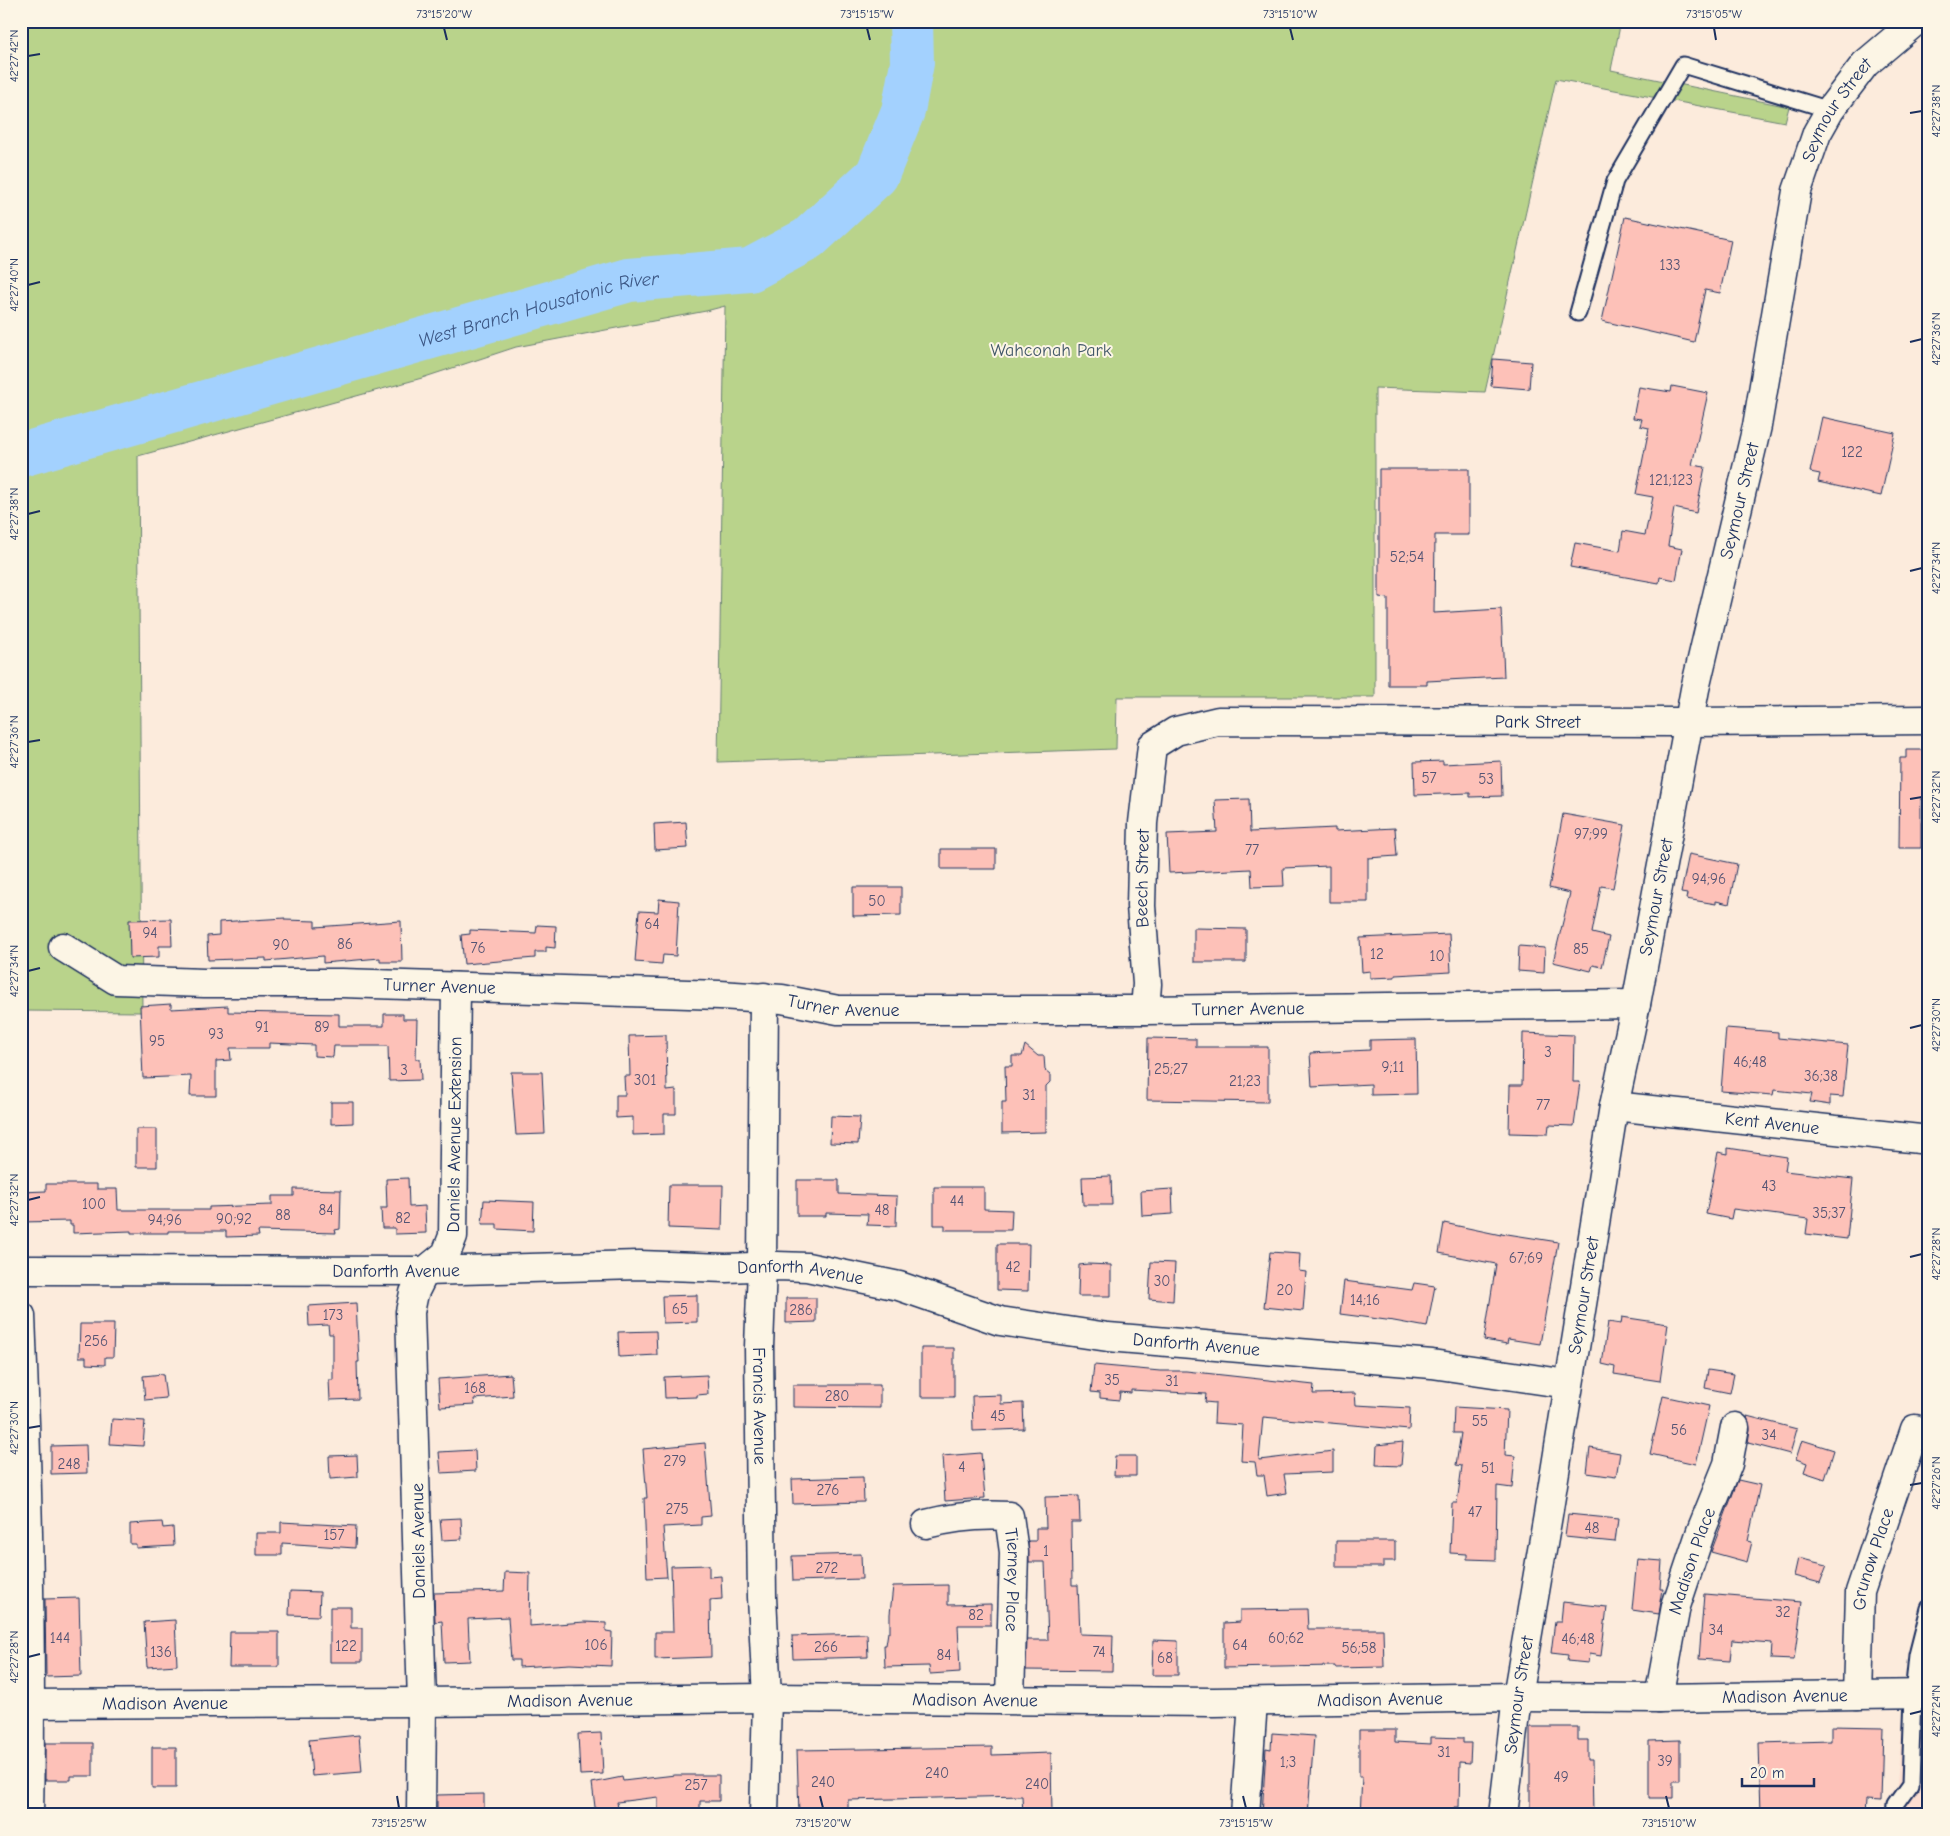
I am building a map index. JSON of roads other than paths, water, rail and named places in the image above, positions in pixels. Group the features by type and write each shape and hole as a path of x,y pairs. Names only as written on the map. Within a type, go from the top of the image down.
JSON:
{"street":[{"name":"Seymour Street","path":"1503,1815 1517,1696 1614,1106 1636,1004 1689,722 1757,426 1797,191 1817,133 1830,110 1865,64 1916,21"},
{"name":"Park Street","path":"1152,746 1176,731 1218,721 1689,722 1929,720"},
{"name":"Beech Street","path":"1144,1010 1147,984 1141,906 1143,823 1152,746"},
{"name":"Turner Avenue","path":"63,947 116,980 456,987 764,997 838,1010 1144,1010 1636,1004"},
{"name":"Daniels Avenue Extension","path":"425,1271 446,1254 453,1236 456,987"},
{"name":"Francis Avenue","path":"764,997 762,1266 759,1347 762,1588 768,1698 764,1815"},
{"name":"Kent Avenue","path":"1614,1106 1929,1140"},
{"name":"Danforth Avenue","path":"21,1270 425,1271 639,1265 726,1268 762,1266 807,1267 898,1286 1000,1321 1108,1337 1432,1364 1568,1384"},
{"name":"Daniels Avenue","path":"421,1815 422,1702 410,1312 414,1293 425,1271"},
{"path":"21,1316 26,1452 26,1704 29,1815"},
{"name":"Madison Place","path":"1659,1698 1676,1606 1701,1531 1728,1464 1735,1427"},
{"name":"Grunow Place","path":"1857,1696 1860,1592 1915,1429"},
{"name":"Tierney Place","path":"926,1524 946,1519 988,1515 1009,1516 1014,1552 1010,1699"},
{"name":"Madison Avenue","path":"26,1704 768,1698 1253,1702 1517,1696 1659,1698 1921,1694"},
{"path":"1244,1815 1253,1702"}],"lane":[{"path":"1578,314 1615,181 1684,65 1830,110"},
{"path":"1894,1815 1895,1806 1910,1785 1921,1694 1918,1655 1929,1608"}],"waterway":[{"name":"West Branch Housatonic River","path":"21,455 629,280 750,270 808,239 877,175 903,111 912,63 911,21"}],"park label":[{"name":"Wahconah Park","path":"1051,350"}]}
